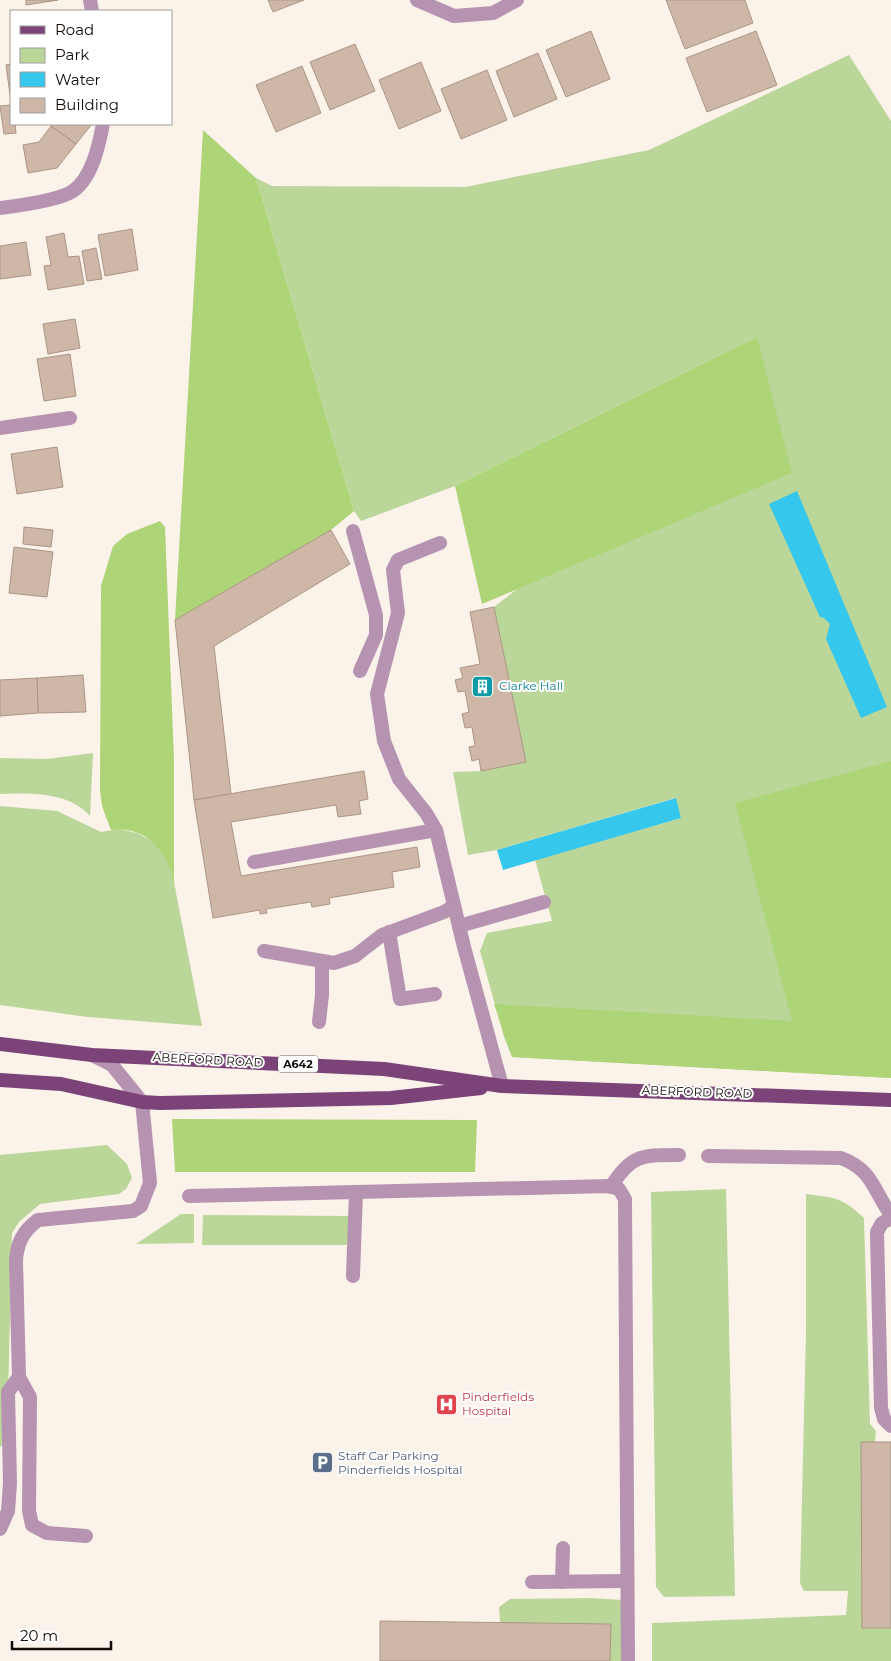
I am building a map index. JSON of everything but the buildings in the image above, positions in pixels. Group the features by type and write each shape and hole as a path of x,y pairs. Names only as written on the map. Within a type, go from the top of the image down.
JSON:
{"main road":[{"name":"ABERFORD ROAD","path":"0,1044 92,1055 384,1069 502,1086 891,1100"},
{"name":"ABERFORD ROAD","path":"0,1080 61,1084 142,1102 160,1103 392,1098 502,1086"}],"street":[{"path":"417,0 454,16 493,13 517,0"},
{"path":"0,208 31,204 73,191 97,154 103,125"},
{"path":"0,428 70,418"},
{"path":"353,531 376,615 376,635 360,671"},
{"path":"440,543 398,560 393,570 398,613 378,694 384,742 399,779 436,830 459,926 502,1086"},
{"path":"254,862 436,830"},
{"path":"459,926 544,902"},
{"path":"264,951 334,963 355,956 382,935 444,912 454,906"},
{"path":"389,932 400,999 435,994"},
{"path":"318,1022 322,995 322,961"},
{"name":"ABERFORD ROAD","path":"92,1055 112,1065 142,1102"},
{"path":"86,1536 47,1533 32,1525 29,1511 30,1397 19,1377 17,1246 29,1227 38,1220 133,1211 141,1206 150,1183 142,1102"},
{"path":"611,1187 622,1170 637,1159 653,1155 679,1156"},
{"path":"708,1156 841,1158 855,1163 868,1176 891,1216 882,1223 877,1232 881,1408 884,1419 891,1426"},
{"path":"189,1196 611,1187 619,1189 625,1198 628,1661"},
{"path":"353,1276 356,1192"},
{"path":"0,1529 8,1511 10,1482 8,1392 19,1377"},
{"path":"562,1548 562,1582"},
{"path":"532,1582 627,1581"}],"green space":[{"path":"849,55 891,121 891,1078 512,1057 504,1037 480,951 487,933 552,921 535,860 681,818 675,798 497,850 468,855 453,772 481,771 526,762 494,607 517,589 757,337 455,486 361,521 354,511 256,178 272,186 465,187 649,150"},
{"path":"203,130 256,178 354,511 331,530 175,620"},
{"path":"757,337 792,473 482,604 455,486"},
{"path":"160,521 165,527 174,760 174,884 167,861 154,843 145,836 135,832 111,830 102,806 100,790 101,586 113,546 127,534"},
{"path":"93,753 90,816 71,802 60,798 36,794 0,794 0,758 47,759"},
{"path":"891,761 891,1078 512,1057 494,1004 792,1021 735,803"},
{"path":"0,806 57,811 101,832 119,829 137,833 152,841 164,852 171,867 202,1026 88,1017 0,1005"},
{"path":"172,1119 477,1120 475,1172 175,1172"},
{"path":"107,1145 127,1164 132,1178 126,1189 119,1194 40,1204 19,1222 12,1233 7,1441 0,1447 0,1155"},
{"path":"726,1189 735,1596 664,1597 656,1587 651,1192"},
{"path":"806,1194 825,1196 844,1202 864,1218 870,1424 876,1431 875,1442 861,1442 862,1628 891,1628 891,1661 652,1661 652,1623 846,1615 848,1591 804,1591 800,1583 806,1330"},
{"path":"181,1214 194,1214 194,1243 136,1244"},
{"path":"203,1215 349,1216 349,1245 202,1245"},
{"path":"592,1598 622,1600 622,1661 610,1661 610,1624 500,1623 499,1607 510,1599"}],"water":[{"path":"797,491 887,707 861,718 826,639 830,624 820,617 769,504"},
{"path":"676,798 681,818 503,870 497,850"}],"place":[{"name":"Clarke Hall","path":"483,686"},
{"name":"Pinderfields Hospital","path":"446,1404"},
{"name":"Staff Car Parking Pinderfields Hospital","path":"322,1463"}]}
